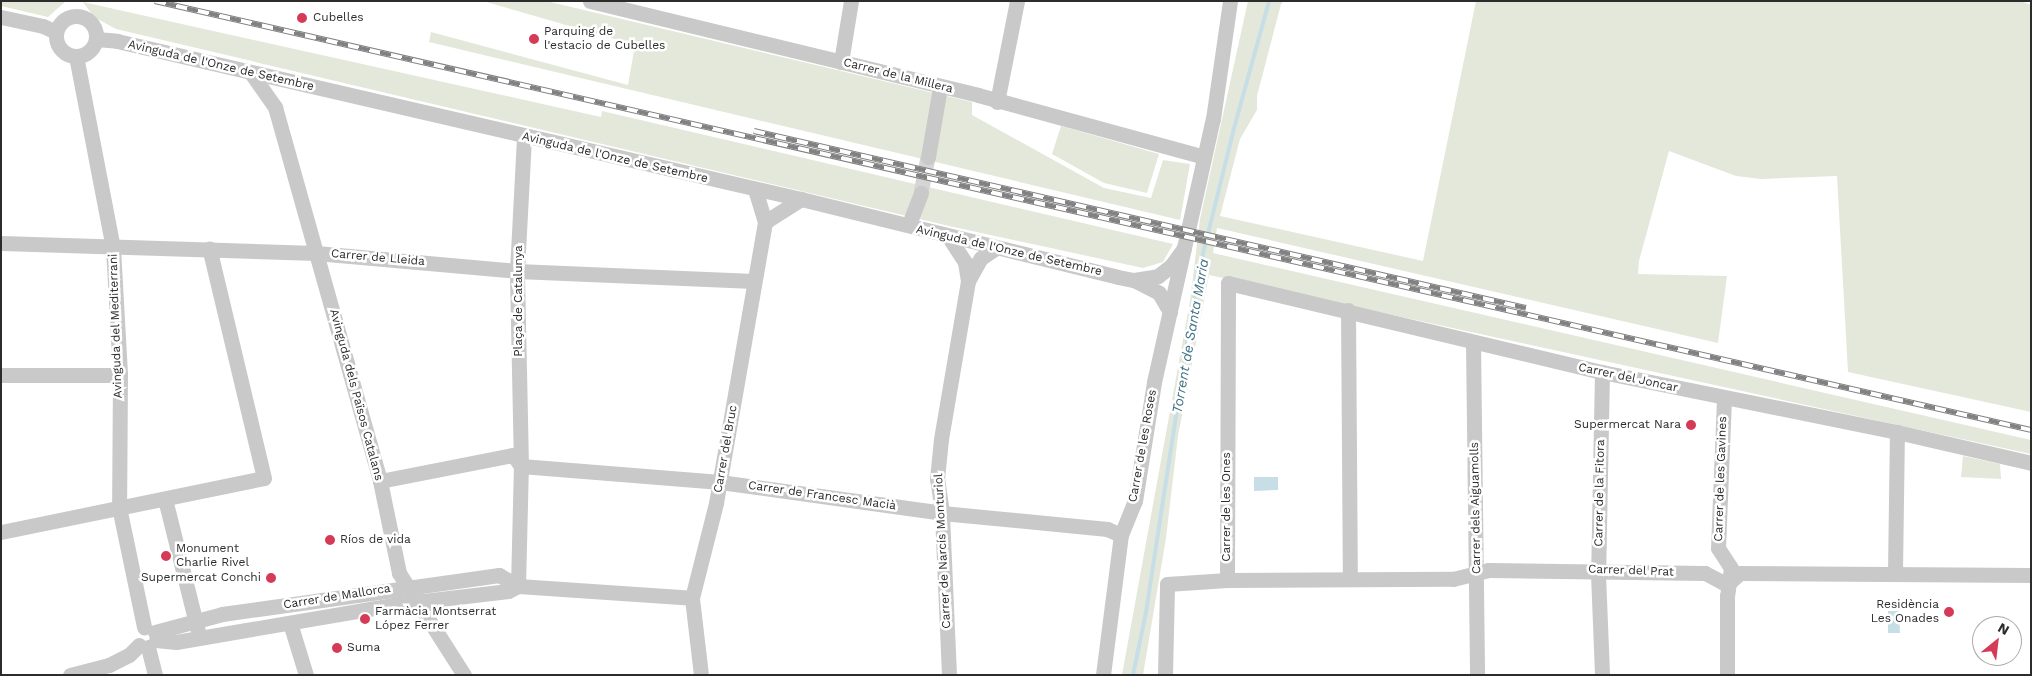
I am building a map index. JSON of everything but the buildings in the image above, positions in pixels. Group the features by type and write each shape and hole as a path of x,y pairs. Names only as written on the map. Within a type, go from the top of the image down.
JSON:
{"street":[{"name":"Carrer de la Millera","path":"590,1 612,4 841,62 1204,157"},
{"path":"841,62 851,1"},
{"path":"998,102 1017,1"},
{"name":"Carrer de les Roses","path":"1103,675 1121,535 1135,501 1154,382 1204,157 1230,1"},
{"path":"74,8 93,25 96,39 89,52 76,56 60,49 56,32 62,20 74,8"},
{"path":"1,17 43,26 56,32"},
{"name":"Avinguda de l'Onze de Setembre","path":"96,39 117,41 288,83 801,199 996,248 1134,280 1159,293 1170,312"},
{"name":"Avinguda del Mediterrani","path":"76,56 113,248 120,375 117,468 119,507 148,638 154,675"},
{"name":"Avinguda dels Països Catalans","path":"251,73 274,102 380,482 399,573 464,675"},
{"path":"274,102 288,83"},
{"path":"928,157 939,93"},
{"name":"Plaça de Catalunya","path":"518,586 521,466 517,271 524,137"},
{"name":"Carrer del Bruc","path":"701,675 692,598 720,482 765,222 755,190"},
{"path":"911,219 921,193"},
{"path":"765,222 801,199"},
{"name":"Carrer de Narcís Monturiol","path":"948,236 965,262 968,281 941,439 937,479 942,513 949,675"},
{"name":"Carrer de Lleida","path":"2,240 113,248 209,248 316,253 517,271 754,280"},
{"path":"1,532 264,478 209,248"},
{"name":"Carrer de Narcís Monturiol","path":"968,281 981,258 996,248"},
{"name":"Avinguda de l'Onze de Setembre","path":"1134,280 1158,276 1171,266 1184,248"},
{"name":"Carrer del Joncar","path":"1228,283 1348,310 1602,372 1724,399 1897,432 2031,463"},
{"name":"Carrer de les Ones","path":"1165,675 1167,584 1227,580 1228,283"},
{"path":"1348,310 1350,578"},
{"name":"Carrer dels Aiguamolls","path":"1473,342 1478,570 1477,675"},
{"name":"Carrer de la Fitora","path":"1602,372 1599,572 1602,675"},
{"path":"1,374 120,375"},
{"name":"Carrer de les Gavines","path":"1724,399 1718,548 1731,568 1727,596 1727,675"},
{"path":"1895,572 1897,432"},
{"path":"380,482 479,460 513,455 521,466"},
{"name":"Carrer de Francesc Macià","path":"521,466 720,482 942,513 1107,529 1121,535"},
{"path":"165,499 200,637"},
{"name":"Carrer del Prat","path":"1227,580 1453,579 1478,570 1705,573 1722,582 1730,582"},
{"path":"1730,582 1740,573 1895,572 2031,575"},
{"name":"Carrer de Mallorca","path":"148,638 222,614 407,586 499,576 518,586 692,598"},
{"name":"Carrer de Mallorca","path":"148,638 176,642 417,602 508,591 518,586"},
{"path":"290,623 306,675"},
{"path":"70,675 109,665 129,655 148,638"}],"shaded area":[{"path":"1,1 66,1 48,17 1,6"},
{"path":"483,1 546,1 972,102 972,115 1104,188 1151,198 1163,160 1190,164 1180,220 429,42 431,32 628,85 635,45"},
{"path":"1248,1 1284,1 1281,4 1257,96 1257,110 1240,139 1220,216 1423,261 1476,1 2021,1 2031,5 2031,412 1848,372 1837,176 1761,179 1736,176 1669,151 1639,261 1638,274 1727,276 1718,343 1217,228 1213,253 2031,440 2031,454 1209,275 1178,436 1166,538 1143,675 1122,675 1190,301 1200,219"},
{"path":"83,2 601,117 602,111 1173,244 1163,262 1143,268 949,226 116,29 94,17"},
{"path":"1061,126 1159,154 1147,193 1104,183 1052,154"},
{"path":"1963,456 2000,464 2001,479 1961,477"}],"water":[{"path":"1254,477 1278,477 1278,490 1254,491"},
{"path":"1888,611 1899,611 1900,633 1888,633"}],"waterway":[{"name":"Torrent de Santa Maria","path":"1133,675 1146,612 1197,278 1233,132 1269,1"}],"tunnel":[{"path":"921,193 928,157"}],"railway":[{"path":"155,1 2031,430"},
{"path":"754,131 1526,308"}],"place":[{"name":"Cubelles","path":"302,18"},
{"name":"Parquing de l'estacio de Cubelles","path":"534,39"},
{"name":"Supermercat Nara","path":"1691,425"},
{"name":"Ríos de vida","path":"330,540"},
{"name":"Monument Charlie Rivel","path":"166,556"},
{"name":"Supermercat Conchi","path":"271,578"},
{"name":"Residència Les Onades","path":"1949,612"},
{"name":"Farmàcia Montserrat López Ferrer","path":"365,619"},
{"name":"Suma","path":"337,648"}]}
